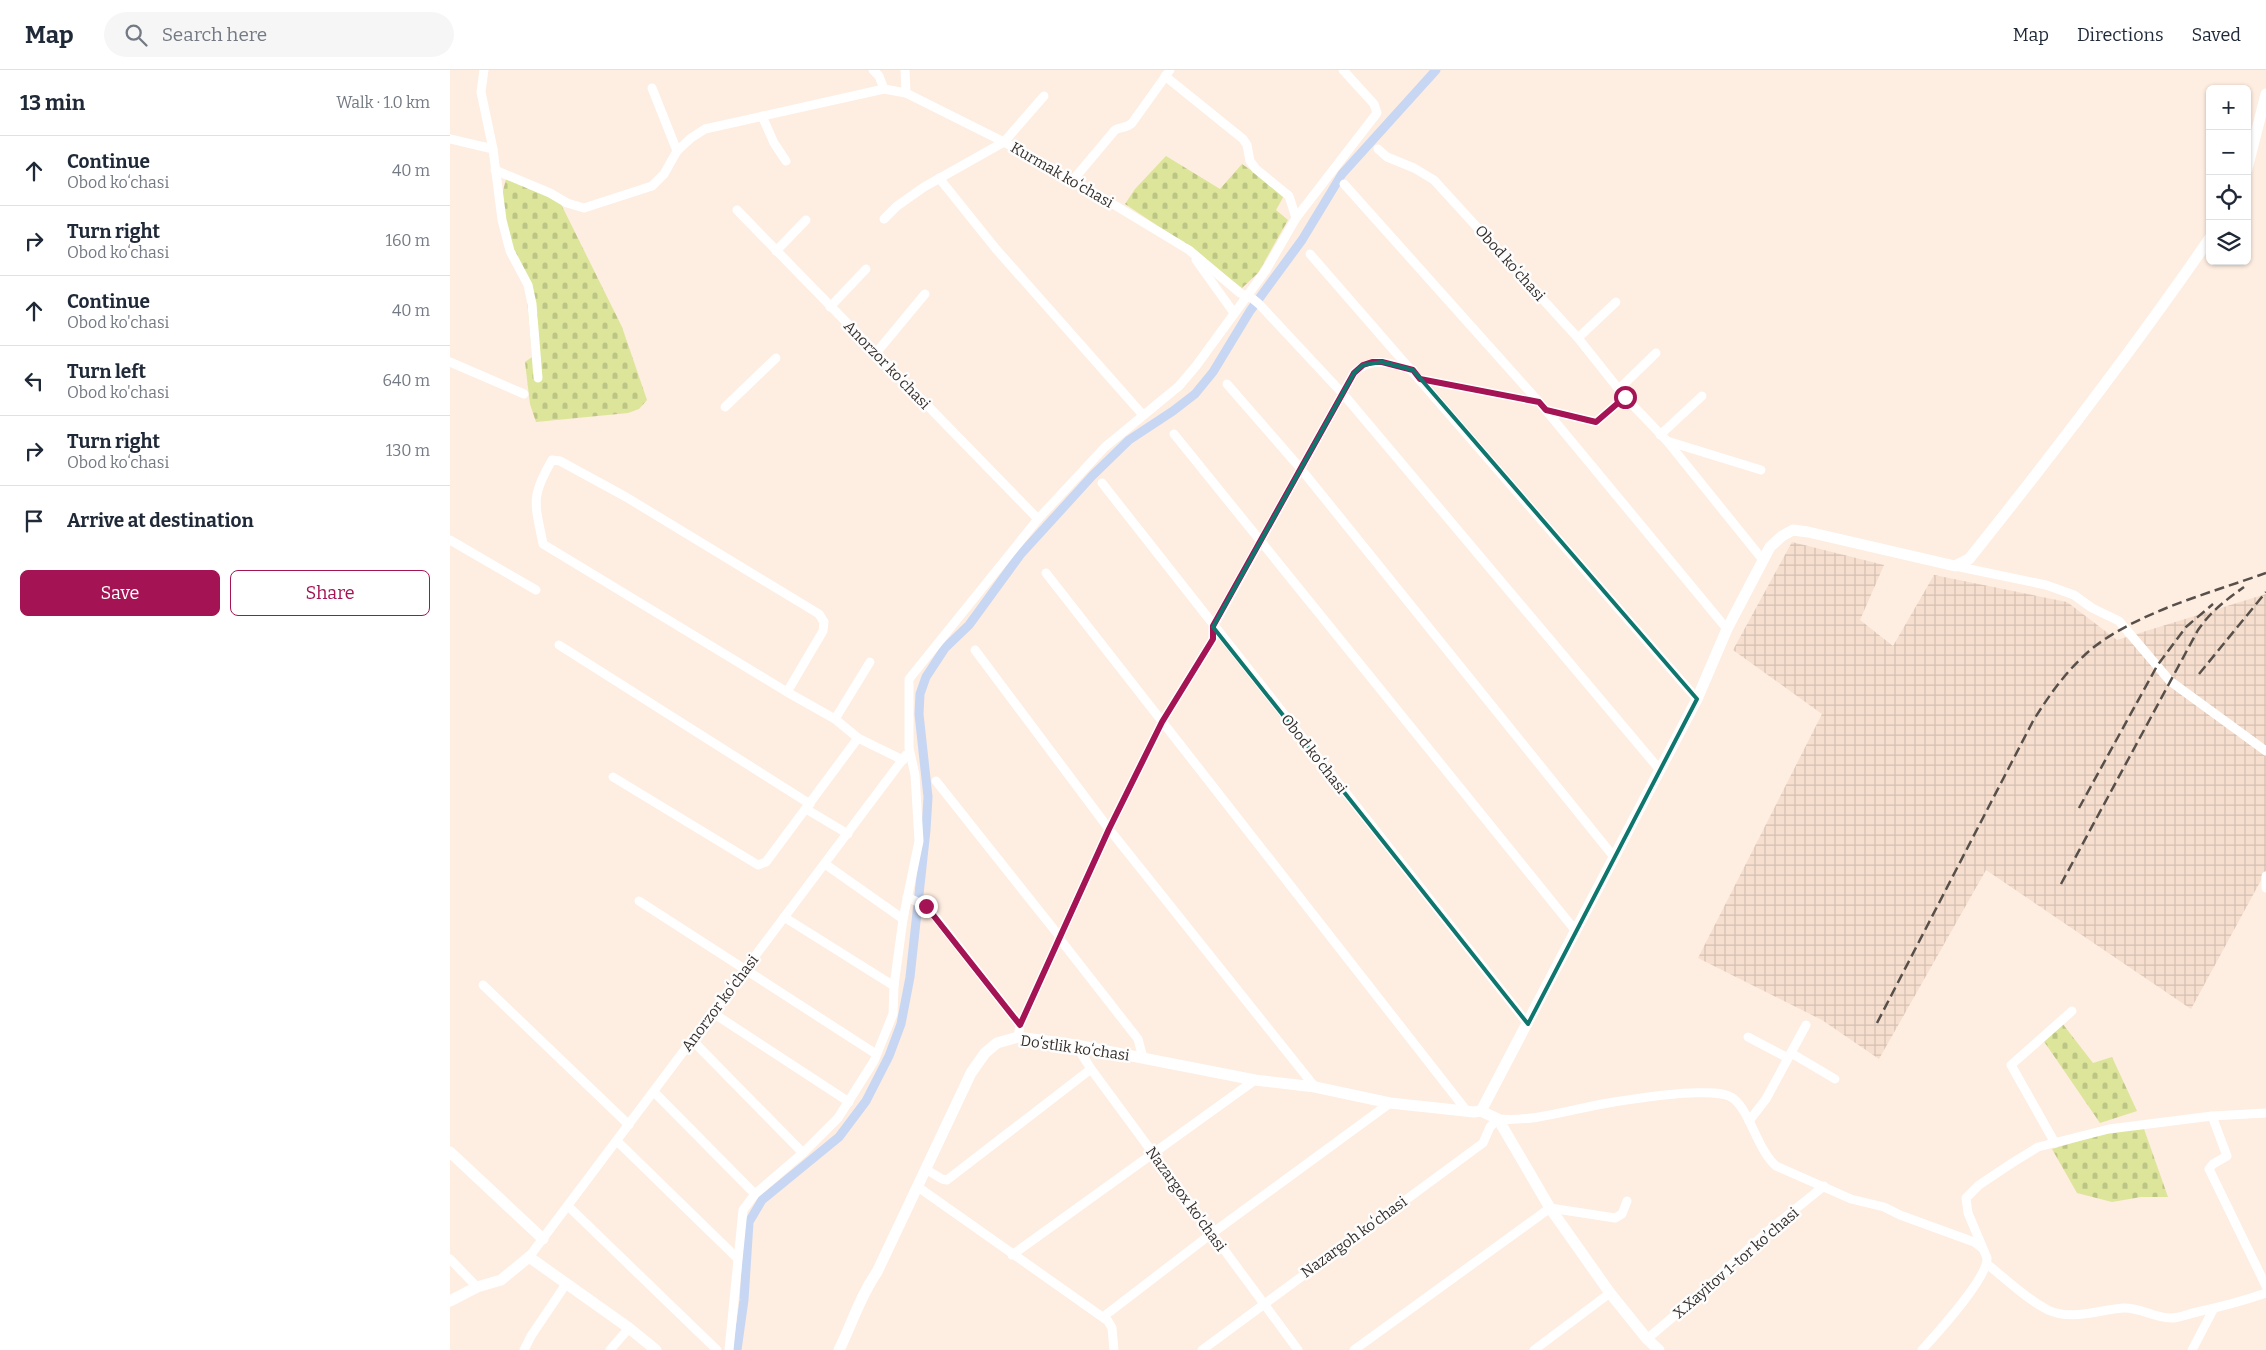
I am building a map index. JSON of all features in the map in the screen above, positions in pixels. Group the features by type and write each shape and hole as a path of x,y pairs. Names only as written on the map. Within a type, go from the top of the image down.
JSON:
{"street":[{"path":"484,70 481,92 493,149 502,220 510,251 528,285 532,304 538,378"},
{"path":"495,170 550,193 567,203 584,208 652,186 664,174 677,151 690,138 705,129 884,88 879,76 873,70"},
{"path":"905,70 906,94"},
{"path":"729,1350 743,1210 755,1194 803,1153 838,1118 876,1054 893,1014 894,986 903,919 918,841 915,775 909,748 910,679 1038,519 1105,447 1179,386 1196,366 1234,313 1253,300 1266,270 1296,218 1377,112 1374,104 1344,70"},
{"path":"1073,180 1114,130 1129,126 1132,123 1167,73 1243,139 1247,145 1250,161 1256,169 1289,196 1296,218"},
{"path":"652,88 677,151"},
{"name":"Kurmak koʻchasi","path":"884,88 906,94 1004,142 1073,180 1189,250 1240,293 1253,300"},
{"path":"2251,154 2266,94"},
{"path":"884,219 897,206 939,178 1004,142 1044,96"},
{"path":"762,116 774,143 786,161"},
{"path":"450,139 493,149"},
{"name":"Obod koʻchasi","path":"1378,150 1386,156 1414,168 1434,180 1578,338 1625,397 1664,438 1763,560"},
{"path":"939,178 996,249 1143,415"},
{"path":"1344,184 1546,410 1727,629"},
{"name":"Anorzor koʻchasi","path":"737,210 1038,519"},
{"path":"776,251 806,220"},
{"path":"1955,566 1969,559 2040,470 2168,299 2206,244"},
{"path":"1189,250 1234,313"},
{"path":"1310,254 1697,698"},
{"path":"830,307 866,269"},
{"path":"876,353 925,294"},
{"path":"1253,300 1344,395 1660,770"},
{"path":"1578,338 1616,302"},
{"path":"1619,389 1656,353"},
{"path":"725,407 776,358"},
{"path":"450,362 524,394"},
{"path":"1018,1037 1020,1025 1109,829 1162,722 1213,639 1213,626 1344,395 1354,373 1363,365 1372,362 1382,362 1413,370"},
{"path":"1420,379 1539,402"},
{"path":"1227,384 1301,469 1614,857"},
{"path":"1702,396 1664,438 1761,470"},
{"path":"1546,410 1596,422 1625,397"},
{"path":"1174,434 1575,930"},
{"path":"787,692 823,631 824,622 819,614 626,497 560,461 552,460 539,483 535,500 543,544 787,692 835,719 858,738 903,760"},
{"name":"Obod koʻchasi","path":"1102,483 1528,1024"},
{"path":"1982,1248 1966,1238 1900,1215 1884,1207 1851,1199 1776,1166 1766,1158 1749,1121 1732,1098 1717,1094 1671,1094 1614,1102 1519,1120 1498,1119 1482,1111 1697,698 1727,629 1770,547 1782,536 1793,530 1808,532 2046,585 2074,595 2092,608 2119,621 2170,681 2266,751"},
{"path":"450,540 536,590"},
{"path":"1046,573 1466,1110"},
{"path":"559,645 848,834"},
{"path":"975,650 1109,829 1315,1087"},
{"path":"835,719 870,662"},
{"path":"613,777 758,865 766,862 858,738"},
{"name":"Anorzor koʻchasi","path":"530,1257 848,834 903,760 909,748"},
{"path":"936,781 1138,1039 1143,1058"},
{"path":"825,864 903,919"},
{"path":"2266,876 2266,888"},
{"path":"907,897 926,906 1020,1025"},
{"path":"639,901 876,1054"},
{"path":"784,917 894,986"},
{"path":"483,985 629,1125"},
{"path":"2055,1143 2011,1065 2072,1011"},
{"path":"713,1013 849,1102"},
{"path":"1749,1121 1766,1099 1806,1025"},
{"name":"Doʻstlik koʻchasi","path":"839,1350 854,1320 864,1290 877,1272 927,1170 971,1073 985,1053 997,1043 1018,1037 1076,1045 1255,1080 1315,1087 1390,1103 1482,1111"},
{"path":"1748,1037 1835,1078"},
{"path":"692,1040 803,1153"},
{"name":"Nazargox ko'chasi","path":"1076,1045 1091,1069 1211,1234 1298,1350"},
{"path":"927,1170 947,1180 1091,1069"},
{"path":"1012,1255 1255,1080"},
{"path":"654,1092 755,1194"},
{"path":"1103,1317 1211,1234 1390,1103"},
{"path":"2266,1113 2212,1116 2109,1129 2038,1147 2012,1162 1966,1198 1967,1208 1987,1264 2036,1303 2063,1315 2138,1308 2159,1317 2172,1318 2213,1310 2266,1293"},
{"path":"2212,1116 2227,1156 2213,1164 2209,1169 2266,1286"},
{"path":"1498,1119 1550,1208 1610,1293 1647,1339 1659,1350"},
{"name":"Nazargoh koʻchasi","path":"1202,1350 1483,1142 1490,1127 1498,1119"},
{"path":"617,1140 737,1258"},
{"path":"450,1152 543,1239"},
{"name":"X.Xayitov 1-tor koʼchasi","path":"1647,1339 1722,1275 1768,1231 1824,1186"},
{"path":"918,1187 1012,1255 1103,1317 1112,1328 1114,1350"},
{"path":"1354,1350 1550,1208 1615,1218 1622,1214 1628,1201"},
{"path":"568,1206 717,1350"},
{"path":"450,1301 477,1287 501,1280 530,1257 629,1328 656,1350"},
{"path":"450,1259 477,1287"},
{"path":"1922,1350 1969,1294 1987,1264"},
{"path":"524,1350 531,1336 566,1284"},
{"path":"1534,1350 1610,1293"},
{"path":"2192,1350 2213,1310"},
{"path":"610,1350 629,1328"}],"highlighted area":[{"path":"1382,362 1413,370 1697,699 1528,1024 1213,627 1354,373 1363,365"}],"shaded area":[{"path":"1792,542 1884,565 1860,620 1893,646 1934,575 2067,602 2117,640 2266,594 2266,871 2191,1009 1986,870 1879,1059 1822,1020 1698,958 1822,714 1733,650"}],"green space":[{"path":"1166,156 1220,189 1242,164 1285,194 1276,210 1288,220 1258,273 1242,288 1194,250 1125,204 1135,189"},
{"path":"507,175 557,196 622,327 647,400 639,409 628,413 536,422 530,404 525,362 532,357 526,287 511,260 502,195"},
{"path":"2062,1023 2093,1063 2112,1057 2137,1111 2100,1123 2043,1040"},
{"path":"2144,1129 2168,1197 2141,1197 2112,1202 2077,1193 2052,1149 2113,1131"}],"waterway":[{"path":"737,1350 744,1300 749,1222 762,1200 839,1137 866,1101 889,1056 901,1024 910,977 926,830 928,797 919,714 920,694 926,677 945,648 969,625 1020,555 1092,476 1129,440 1195,394 1213,372 1250,311 1302,240 1342,174 1436,70"}],"railway":[{"path":"1877,1023 2033,721 2053,691 2068,673 2094,647 2133,623 2177,604 2266,573"},
{"path":"2061,884 2198,630 2214,611 2244,587"},
{"path":"2199,674 2266,592"},
{"path":"2079,808 2157,666 2186,627 2213,604"}],"route":[{"path":"926,906 1020,1025 1109,829 1162,722 1213,639 1213,626 1344,395 1354,373 1363,365 1372,362 1382,362 1413,370 1420,379 1539,402 1546,410 1590,422 1601,420 1625,397"}]}
